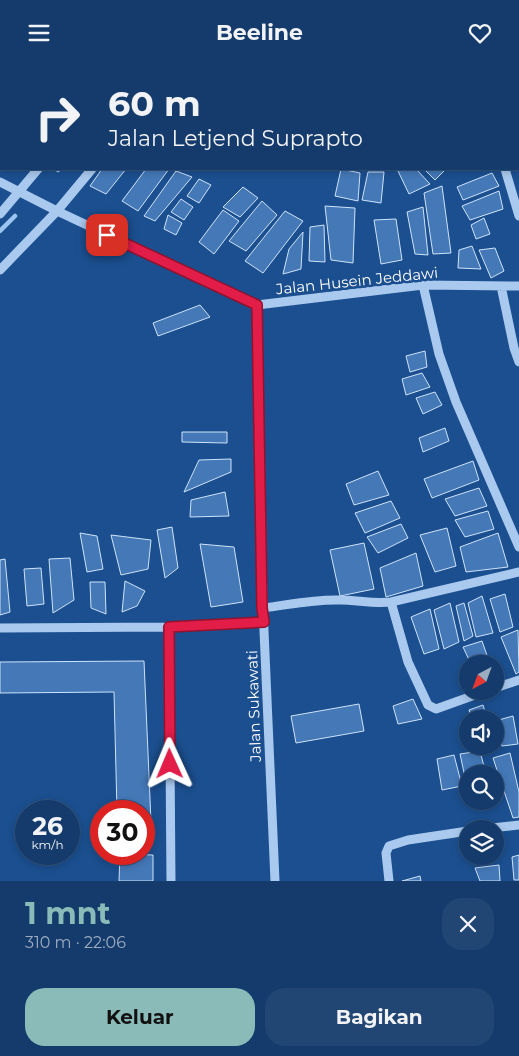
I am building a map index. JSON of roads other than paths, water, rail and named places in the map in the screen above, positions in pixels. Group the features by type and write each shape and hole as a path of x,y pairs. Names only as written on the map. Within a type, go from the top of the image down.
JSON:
{"street":[{"path":"0,214 21,192 37,170"},
{"path":"0,270 57,211 91,170"},
{"path":"505,170 519,216"},
{"path":"0,181 40,203 257,305"},
{"path":"423,285 439,354 456,402 519,547"},
{"name":"Jalan Husein Jeddawi","path":"257,305 423,285 519,286"},
{"path":"501,286 514,348 519,362"},
{"name":"Jalan Sukawati","path":"257,305 262,608 275,881"},
{"path":"262,608 330,600 359,600 376,604 390,602 519,571"},
{"path":"390,602 408,662 428,705 436,709 461,700"},
{"path":"0,628 169,627 264,622"},
{"path":"169,627 171,881"},
{"path":"504,685 519,680"},
{"path":"504,827 519,825"},
{"path":"389,881 386,853 389,846 408,840 459,832"}],"waterway":[{"path":"0,231 15,216"}]}
